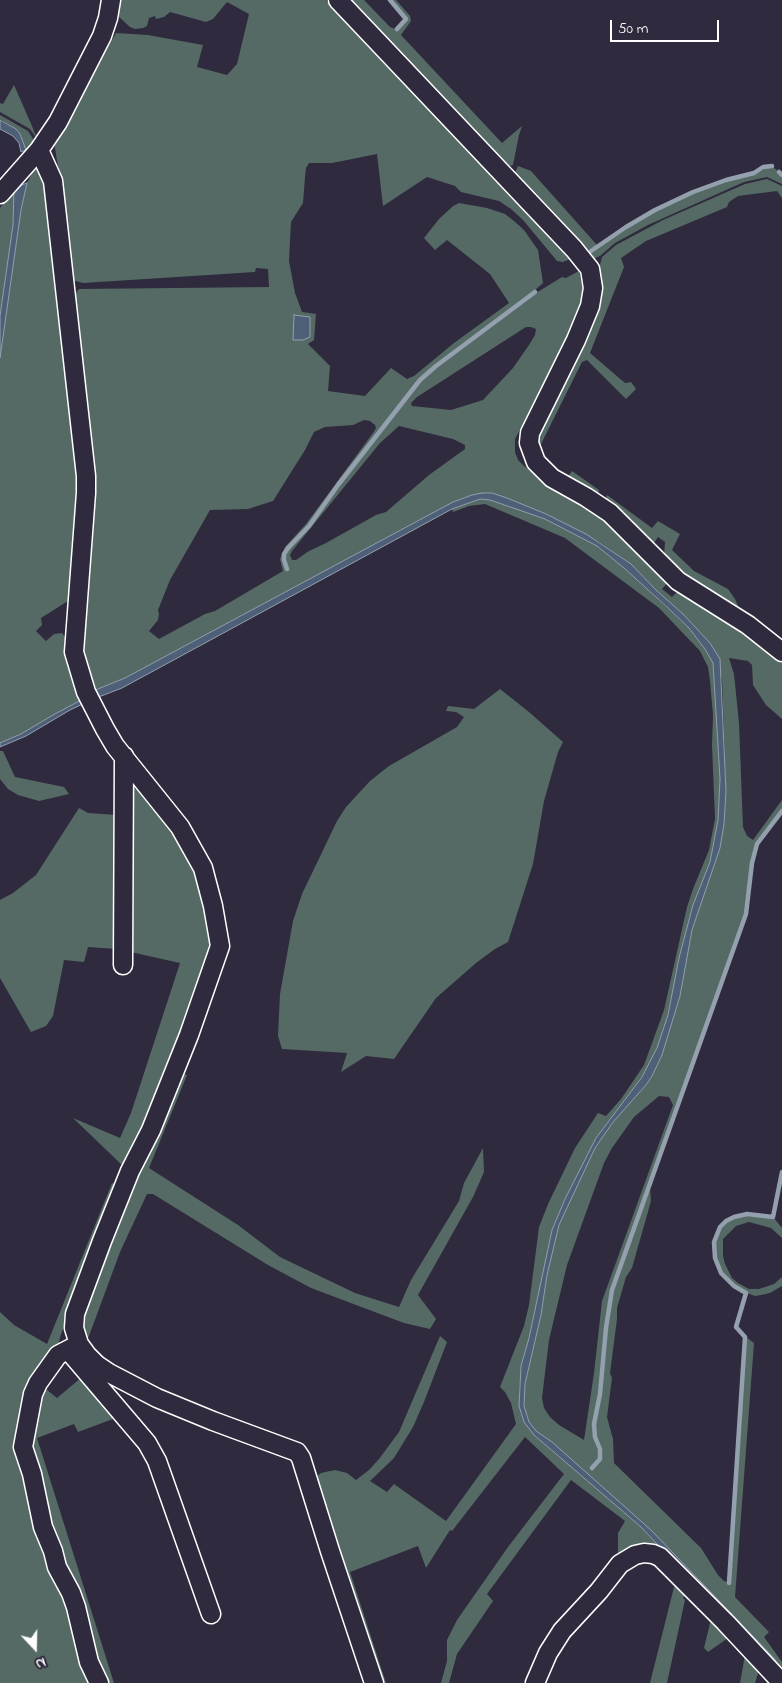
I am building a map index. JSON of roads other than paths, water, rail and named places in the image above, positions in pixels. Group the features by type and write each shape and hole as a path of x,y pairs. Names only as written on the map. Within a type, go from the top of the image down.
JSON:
{"street":[{"path":"0,194 39,150 58,122 94,52 108,18 111,0"},
{"path":"338,0 574,248 590,269 593,288 590,306 576,340 530,433 530,443 536,462 552,478 610,513 678,581 748,625 782,652"},
{"path":"39,150 53,181 86,476 74,652 86,692 115,746 180,828 203,868 213,906 220,946 189,1035 151,1130 130,1172 75,1314 73,1356 147,1443 157,1461 211,1614"},
{"path":"123,965 124,756"},
{"path":"74,1347 58,1355 33,1394 23,1447 32,1474 43,1526 51,1544 57,1567 76,1607 89,1662 99,1683"},
{"path":"74,1347 97,1366 157,1398 297,1452 301,1458 374,1683"},
{"path":"535,1683 548,1652 562,1631 620,1564 634,1555 644,1553 660,1557 782,1683"}],"water":[{"path":"0,120 16,129 26,150 21,152 19,143 13,136 0,129"},
{"path":"27,183 21,210 0,358 0,316 13,225 14,188"},
{"path":"294,315 310,317 310,337 303,340 293,340"},
{"path":"482,493 492,493 546,514 586,534 631,564 683,614 710,643 720,659 726,791 720,848 692,930 680,996 662,1055 646,1085 613,1122 595,1148 559,1225 525,1384 524,1406 529,1422 536,1431 552,1442 652,1531 772,1656 782,1669 782,1677 641,1527 534,1435 524,1422 519,1406 521,1366 529,1338 552,1230 565,1199 596,1138 642,1077 657,1048 668,1015 679,958 693,905 710,862 718,820 720,779 713,663 705,649 689,628 624,568 597,546 545,519 490,500 480,499 452,509 122,688 96,698 93,691 125,678 453,502"},
{"path":"85,698 87,702 26,736 0,747 0,743 21,734"}],"waterway":[{"path":"390,0 406,19 397,29"},
{"path":"591,251 655,210 693,192 726,180 754,173 763,167 772,166"},
{"path":"779,172 782,175"},
{"path":"287,569 284,554 288,548 309,526 338,485 420,380 535,292"},
{"path":"592,1468 600,1459 600,1449 595,1437 594,1424 600,1394 606,1328 612,1290 746,914 752,863 757,844 782,811"},
{"path":"729,1583 745,1337 736,1327 746,1293 734,1286 721,1273 715,1258 714,1242 720,1227 734,1217 747,1214 773,1217 782,1172"}]}
